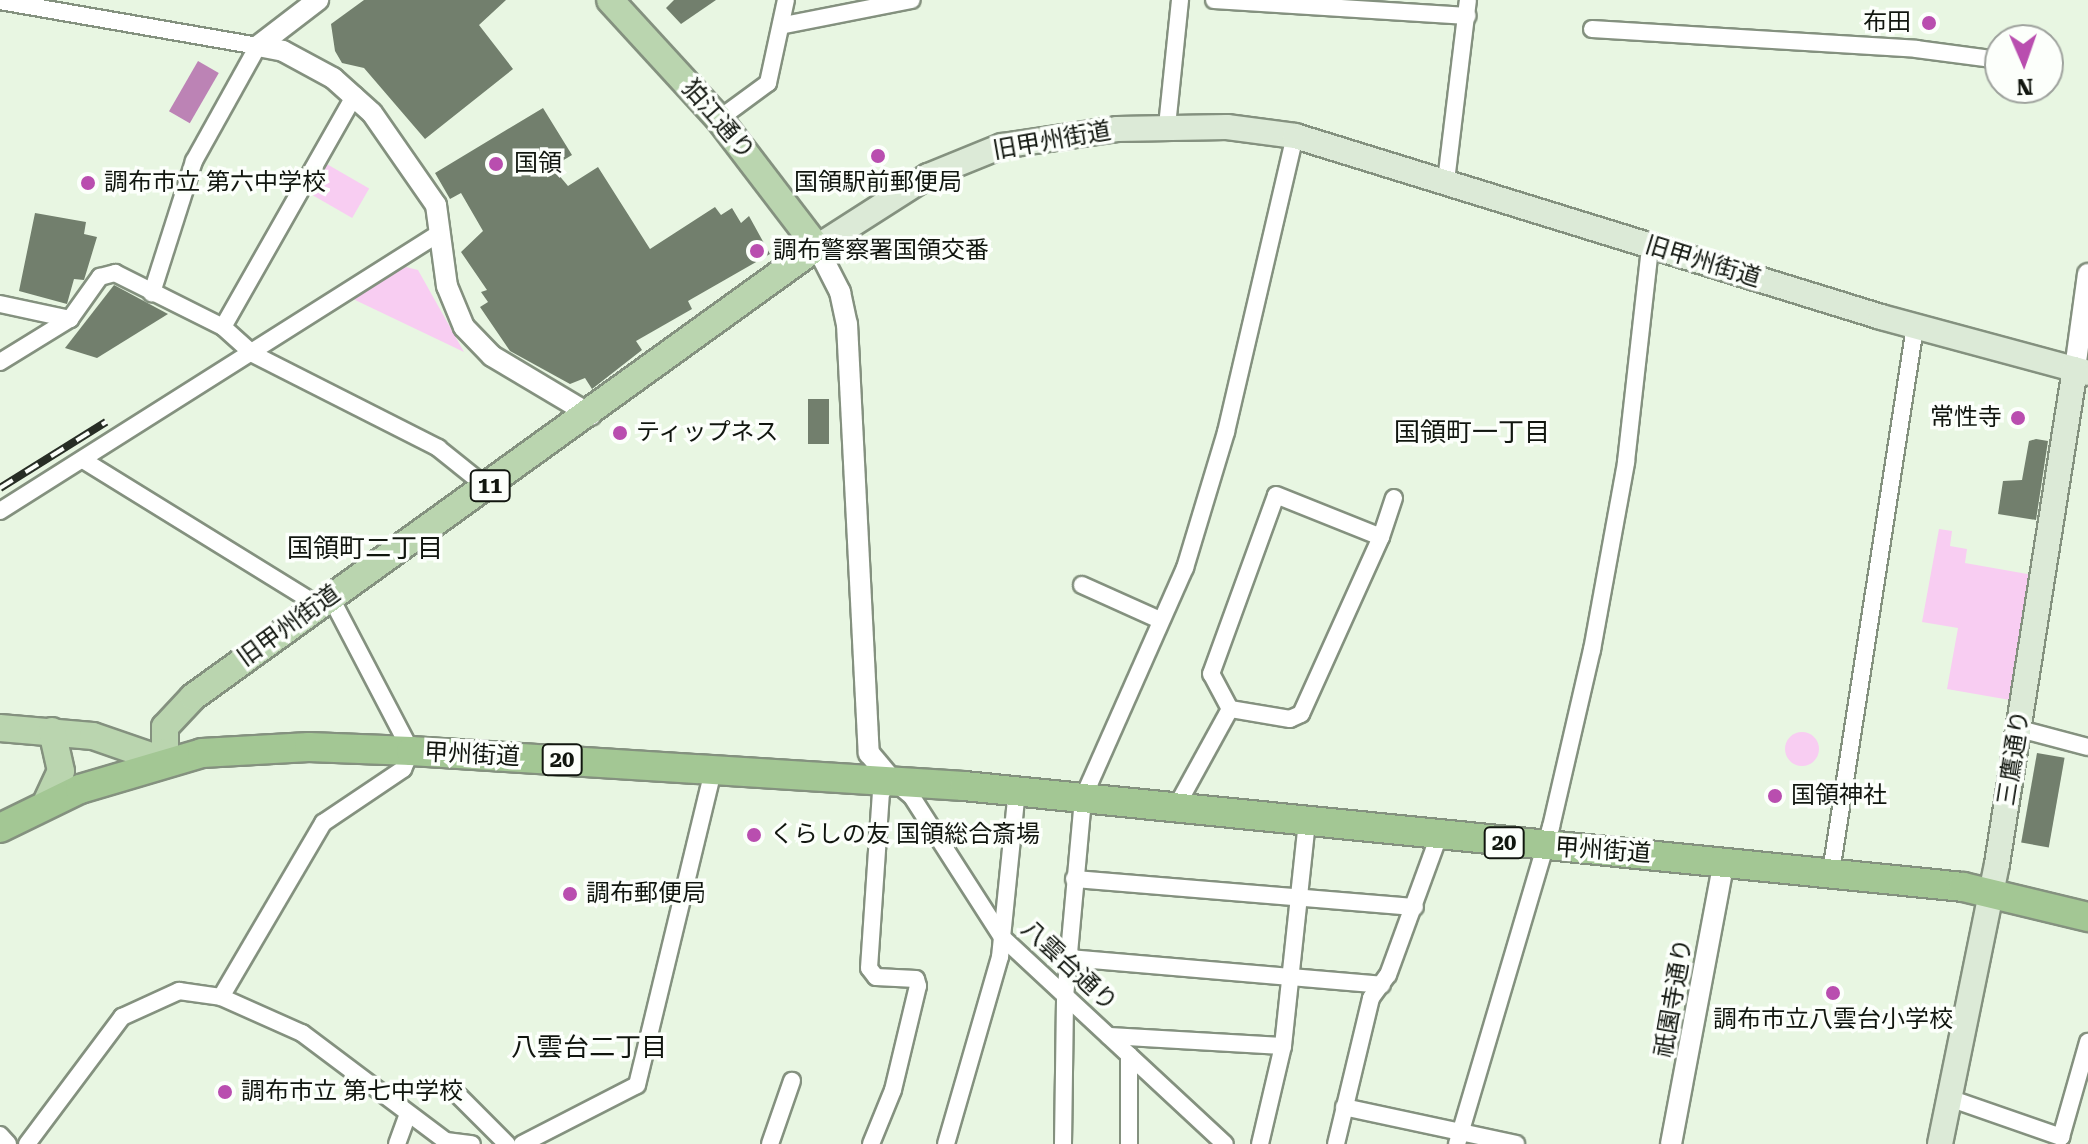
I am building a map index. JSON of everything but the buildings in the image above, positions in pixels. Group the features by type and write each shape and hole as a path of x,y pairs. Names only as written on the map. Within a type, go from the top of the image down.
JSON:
{"highway":[{"name":"甲州街道","path":"165,761 202,753 281,747 411,751 838,777 902,788 1017,791 1544,847 1831,872 1992,891 2088,917"},
{"name":"20","path":"0,828 46,803 165,761"}],"main road":[{"name":"狛江通り","path":"610,0 719,119 817,247"},
{"name":"旧甲州街道","path":"165,761 165,727 193,697 323,600 591,415 817,247 962,159 1002,146 1167,126 1295,136 1915,327 2081,371"},
{"name":"三鷹通り","path":"1940,1144 1992,891 2081,371"},
{"path":"0,714 55,714 64,732 61,771 46,803"},
{"path":"0,728 64,732 165,761"},
{"path":"0,743 20,745 64,732"}],"street":[{"path":"152,293 194,161 258,46 318,0"},
{"path":"719,119 768,83 784,25 786,0"},
{"path":"784,25 912,0"},
{"path":"1167,126 1180,0"},
{"path":"1214,0 1468,8 1446,181"},
{"path":"0,1 101,8 283,51 355,95 413,167 436,205 447,286 464,327 492,356 591,415"},
{"path":"1592,29 1916,49 1984,58"},
{"path":"223,327 355,95"},
{"path":"1063,1144 1065,997 1083,798 1185,568 1226,432 1295,136"},
{"path":"0,511 253,354 441,232"},
{"path":"817,247 840,292 847,324 869,753 902,788 869,968 876,977 916,979 918,986 893,1090 871,1144"},
{"path":"1459,1138 1544,847 1616,524 1650,247"},
{"path":"0,362 70,319 100,277 115,273 223,327 253,354 438,448 488,488"},
{"path":"2081,371 2088,274"},
{"path":"0,304 70,319"},
{"path":"1831,872 1915,327"},
{"path":"83,460 323,600 411,751 403,769 323,823 221,997"},
{"path":"1230,709 1211,674 1276,495 1381,537"},
{"path":"1230,709 1290,719 1301,714 1381,537 1394,498"},
{"path":"1082,585 1160,620"},
{"path":"1175,809 1230,709"},
{"path":"2020,729 2088,747"},
{"path":"522,1144 637,1085 713,770"},
{"name":"八雲台通り","path":"902,788 1002,937 1225,1144"},
{"path":"946,1144 977,1052 1002,937 1017,791"},
{"path":"1260,1144 1283,1046 1307,822"},
{"path":"1336,1144 1367,1012 1382,985 1415,907 1439,836"},
{"name":"祇園寺通り","path":"1671,1144 1724,861"},
{"path":"1074,879 1415,907"},
{"path":"1068,958 1382,985"},
{"path":"27,1144 122,1017 179,991 221,997 302,1033 446,1141 472,1144"},
{"path":"1109,1036 1283,1046"},
{"path":"1949,1098 2061,1137 2088,1042"},
{"path":"1129,1055 1129,1144"},
{"path":"770,1144 792,1081"},
{"path":"459,1096 507,1144"},
{"path":"1344,1107 1459,1138 1516,1144"},
{"path":"397,1144 408,1114"},
{"path":"0,1135 8,1144"}],"shaded area":[{"path":"198,61 219,73 190,123 169,111"},
{"path":"325,163 369,188 352,218 308,192"},
{"path":"402,266 418,270 464,352 353,299"},
{"path":"1939,529 1952,531 1950,546 1967,549 1965,563 2033,575 2010,700 1947,689 1958,628 1922,622"},
{"path":"1802,732 1814,737 1819,749 1814,761 1802,766 1790,761 1785,749 1790,737"}],"railway":[{"path":"0,488 106,422"}],"place":[{"name":"布田","path":"1929,23"},
{"name":"国領駅前郵便局","path":"878,156"},
{"name":"国領","path":"496,164"},
{"name":"調布市立 第六中学校","path":"88,183"},
{"name":"調布警察署国領交番","path":"757,251"},
{"name":"常性寺","path":"2018,418"},
{"name":"ティップネス","path":"620,433"},
{"name":"国領神社","path":"1775,796"},
{"name":"くらしの友 国領総合斎場","path":"754,835"},
{"name":"調布郵便局","path":"570,894"},
{"name":"調布市立八雲台小学校","path":"1833,993"},
{"name":"調布市立 第七中学校","path":"225,1092"}],"district":[{"name":"国領町一丁目","path":"1472,433"},
{"name":"国領町二丁目","path":"365,549"},
{"name":"八雲台二丁目","path":"589,1048"}]}
